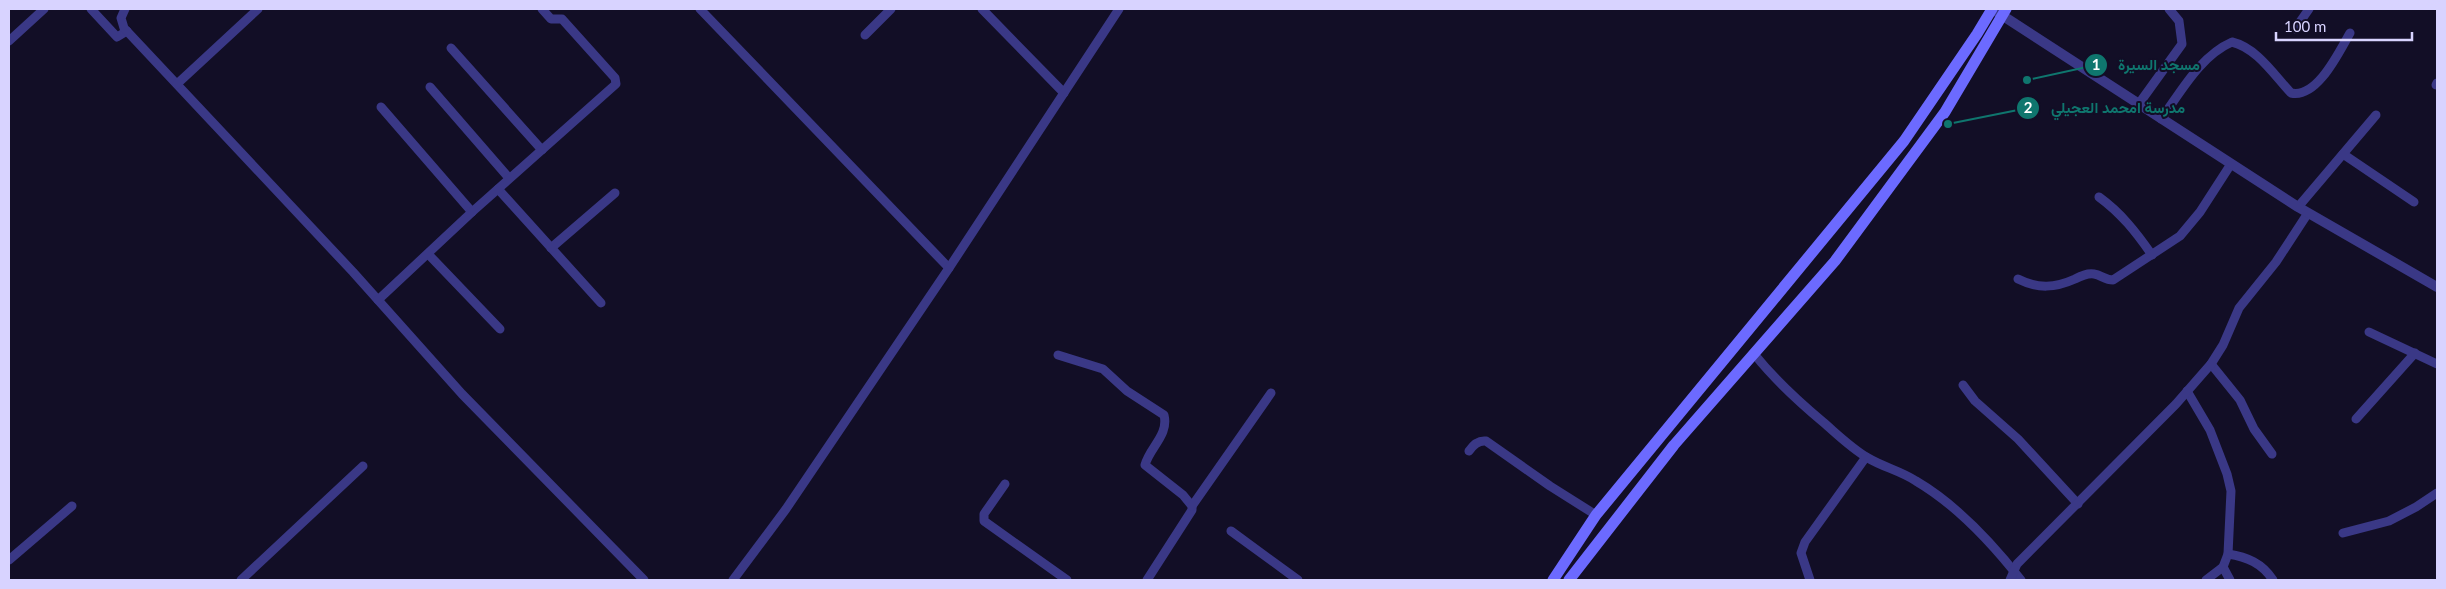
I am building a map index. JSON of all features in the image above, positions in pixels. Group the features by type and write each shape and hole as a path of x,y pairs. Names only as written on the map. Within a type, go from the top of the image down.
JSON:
{"main road":[{"path":"1569,580 1674,444 1755,355 1835,261 1923,145 1945,112 1998,10"},
{"path":"1553,580 1596,515 1904,141 1998,10"}],"street":[{"path":"9,40 44,9"},
{"path":"91,9 114,35 120,37 128,31"},
{"path":"126,9 121,18 128,31 378,300 462,394 644,580"},
{"path":"177,84 258,9"},
{"path":"378,300 472,212 617,82 562,19 551,19 542,9"},
{"path":"700,9 949,268"},
{"path":"865,35 891,9"},
{"path":"982,9 1064,93"},
{"path":"733,580 786,509 949,268 1119,9"},
{"path":"2138,105 2182,44 2178,21 2169,9"},
{"path":"2295,29 2309,9"},
{"path":"1998,10 2138,105 2298,207 2437,287"},
{"path":"2161,119 2208,57 2219,48 2232,42 2244,46 2261,60 2291,93 2298,94 2311,89 2330,68 2350,34"},
{"path":"451,48 542,150"},
{"path":"430,87 510,178"},
{"path":"381,107 472,212"},
{"path":"2298,207 2376,115"},
{"path":"2343,154 2414,202"},
{"path":"2018,279 2030,285 2041,287 2060,284 2088,274 2112,280 2180,236 2200,212 2231,164"},
{"path":"498,189 601,303"},
{"path":"551,248 615,193"},
{"path":"2099,197 2116,209 2152,255"},
{"path":"2010,580 2013,570 2211,364 2223,345 2239,308 2276,262 2308,213"},
{"path":"428,254 500,329"},
{"path":"2369,332 2437,364"},
{"path":"2356,419 2415,353"},
{"path":"1058,355 1103,369 1127,391 1164,415 1166,423 1161,438 1145,465 1183,495 1192,506"},
{"path":"1755,355 1771,376 1807,410 1866,456 1899,471 1931,491 1972,526 2021,580"},
{"path":"2211,364 2240,400 2254,429 2272,454"},
{"path":"1963,385 1976,401 2018,440 2078,504"},
{"path":"2187,391 2210,430 2230,483 2232,507 2228,554 2223,566 2206,580"},
{"path":"1148,580 1190,515 1192,506 1271,393"},
{"path":"1469,451 1481,440 1486,441 1550,486 1596,515"},
{"path":"1810,580 1801,553 1805,542 1866,456"},
{"path":"241,580 363,466"},
{"path":"1004,484 984,514 984,521 1067,580"},
{"path":"2343,532 2388,521 2416,507 2437,493"},
{"path":"9,560 72,506"},
{"path":"1231,531 1298,580"},
{"path":"2228,554 2248,558 2270,575 2273,580"},
{"path":"2223,566 2230,580"}],"place":[{"name":"مسجد السيرة","path":"2027,80"},
{"name":"مدرسة امحمد العجيلي","path":"1948,124"}]}
